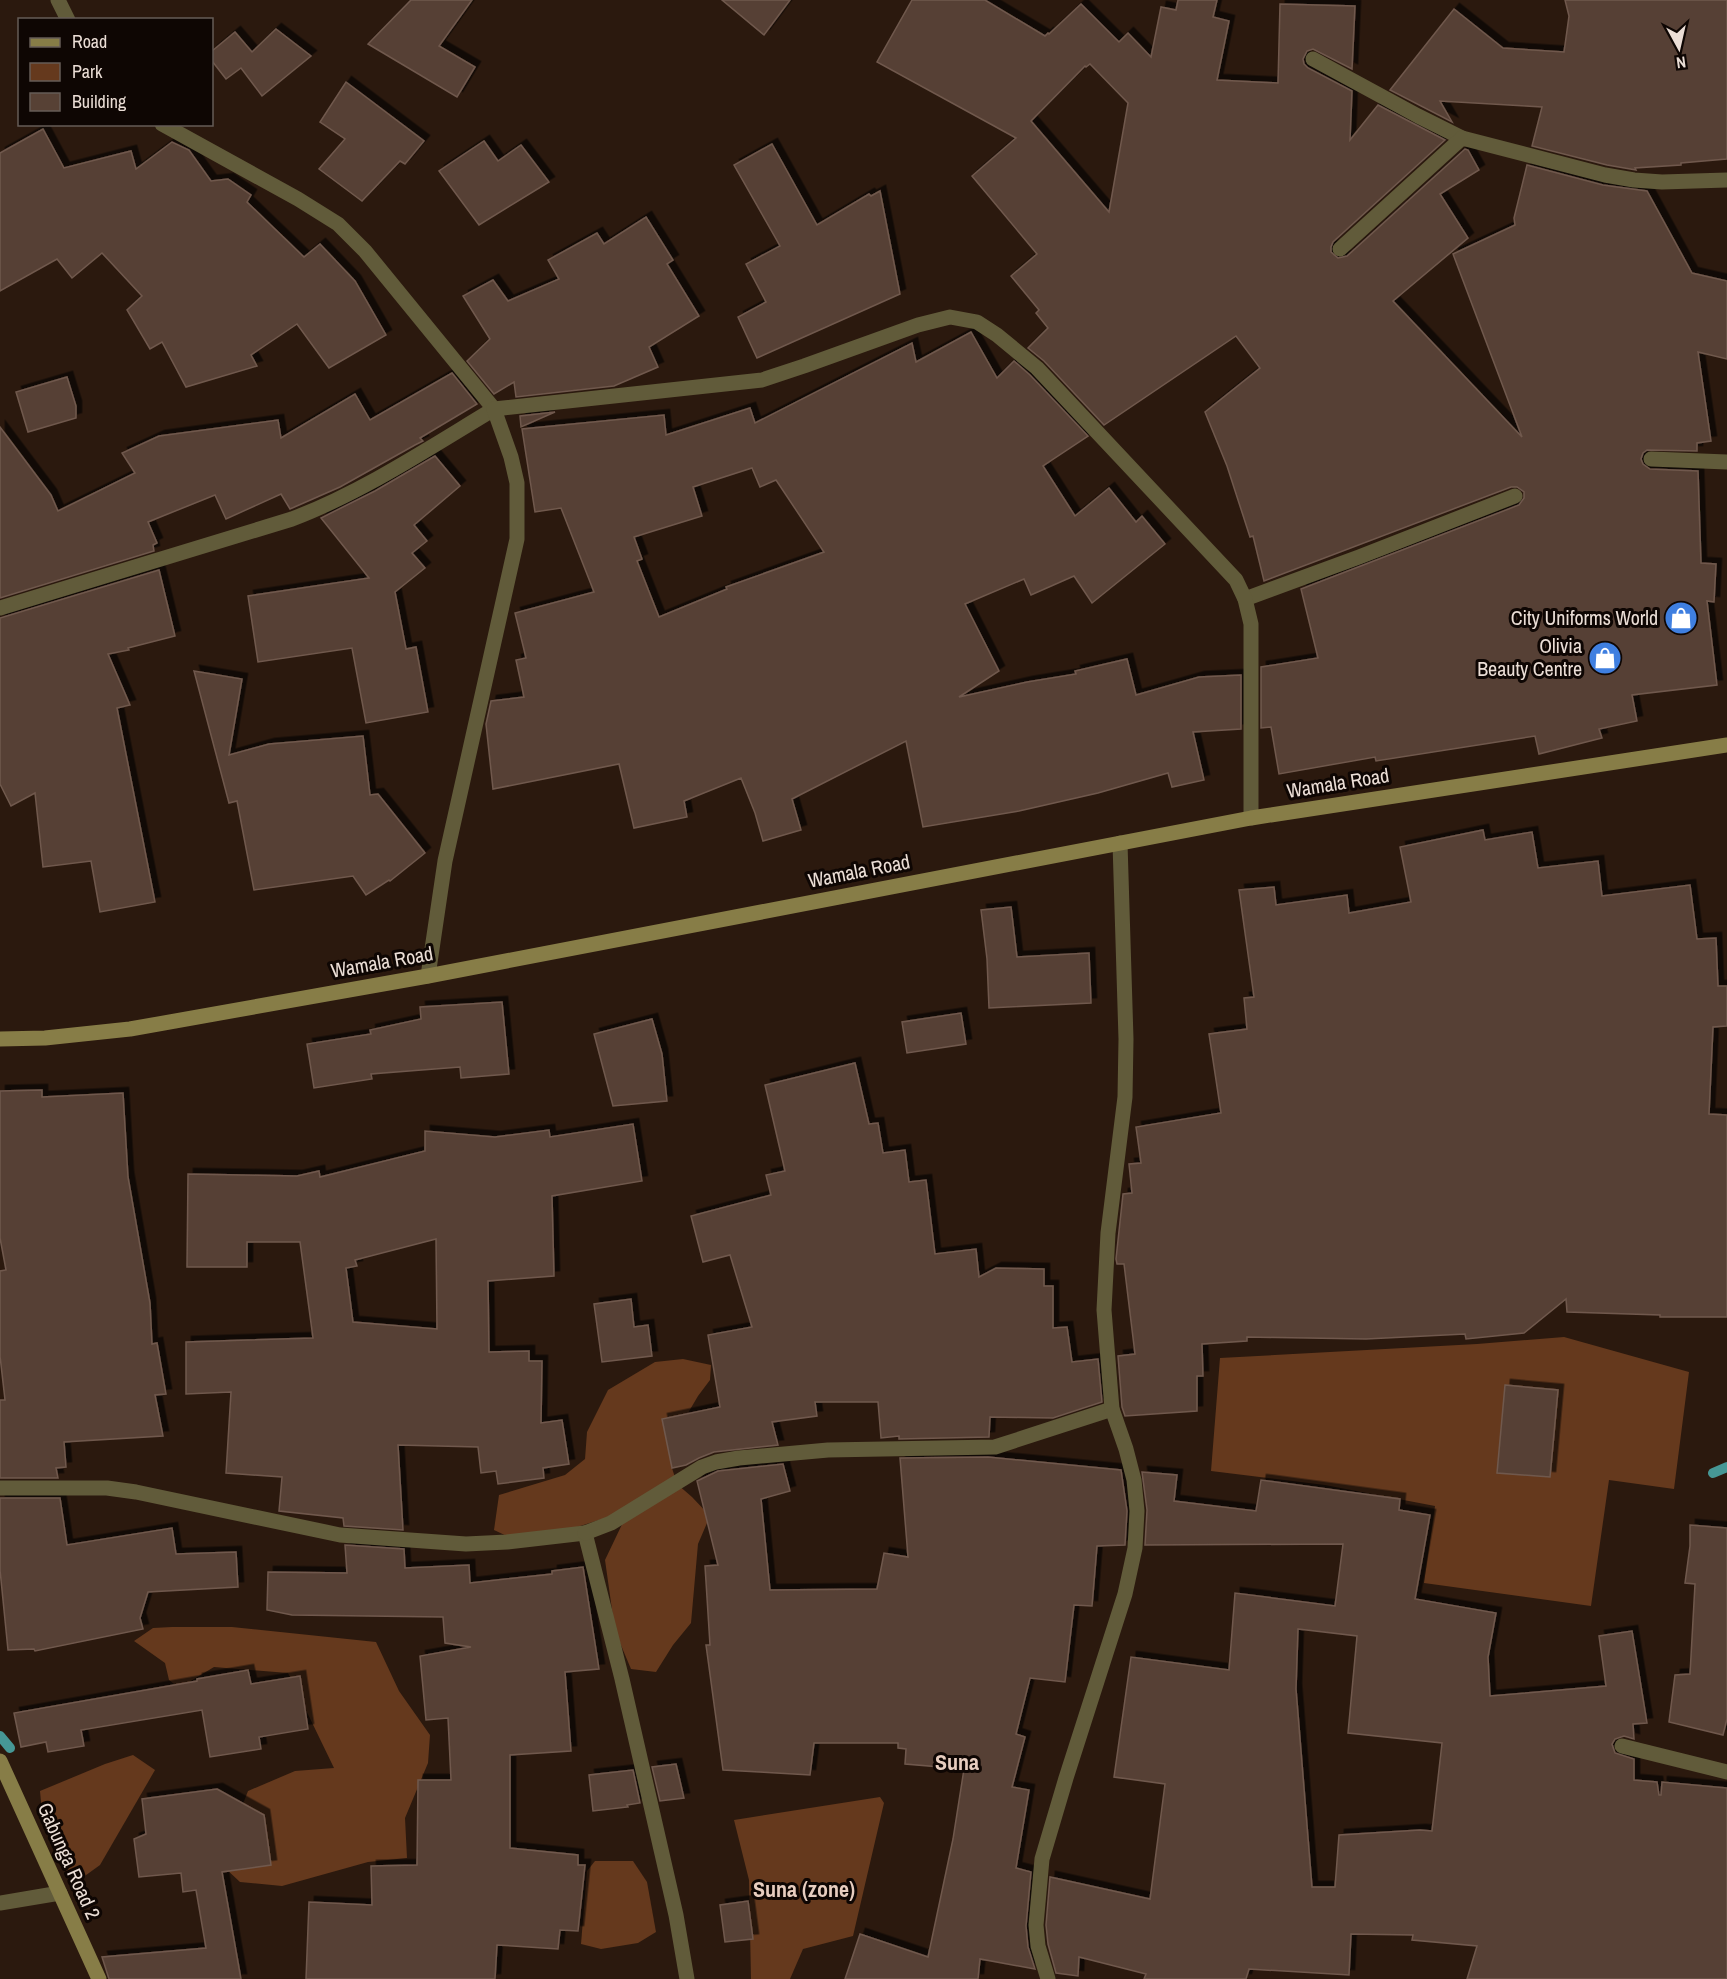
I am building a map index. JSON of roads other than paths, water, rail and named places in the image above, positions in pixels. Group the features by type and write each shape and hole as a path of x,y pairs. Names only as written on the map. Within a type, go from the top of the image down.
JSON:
{"street":[{"path":"58,0 67,18"},
{"path":"1313,59 1462,138 1605,175 1634,180 1662,182 1727,180"},
{"path":"166,126 298,199 338,224 365,251 494,409 511,457 517,483 517,539 445,861 428,976"},
{"path":"1340,249 1462,138"},
{"path":"0,608 292,519 322,507 494,409 762,380 918,325 950,317 977,322 997,335 1037,368 1236,580 1245,599 1251,624 1251,818"},
{"path":"1651,459 1727,462"},
{"path":"1245,599 1515,496"},
{"name":"Wamala Road","path":"0,1039 45,1038 130,1029 428,976 1251,818 1727,745"},
{"path":"1048,1979 1038,1946 1036,1925 1042,1859 1125,1594 1135,1548 1137,1511 1134,1479 1112,1409 1104,1310 1108,1233 1125,1097 1126,1039 1120,843"},
{"path":"0,1488 84,1488 136,1492 340,1535 466,1544 507,1542 585,1533 611,1523 702,1467 716,1462 828,1450 995,1447 1112,1409"},
{"path":"585,1533 676,1915 687,1979"},
{"path":"1622,1746 1727,1772"},
{"name":"Gabunga Road 2","path":"0,1761 99,1979"},
{"path":"0,1903 60,1893"}],"waterway":[{"path":"1713,1473 1727,1467"},
{"path":"0,1736 10,1748"}],"place":[{"name":"City Uniforms World","path":"1681,618"},
{"name":"Olivia Beauty Centre","path":"1605,658"}],"district":[{"name":"Suna","path":"957,1762"},
{"name":"Suna (zone)","path":"804,1889"}]}
